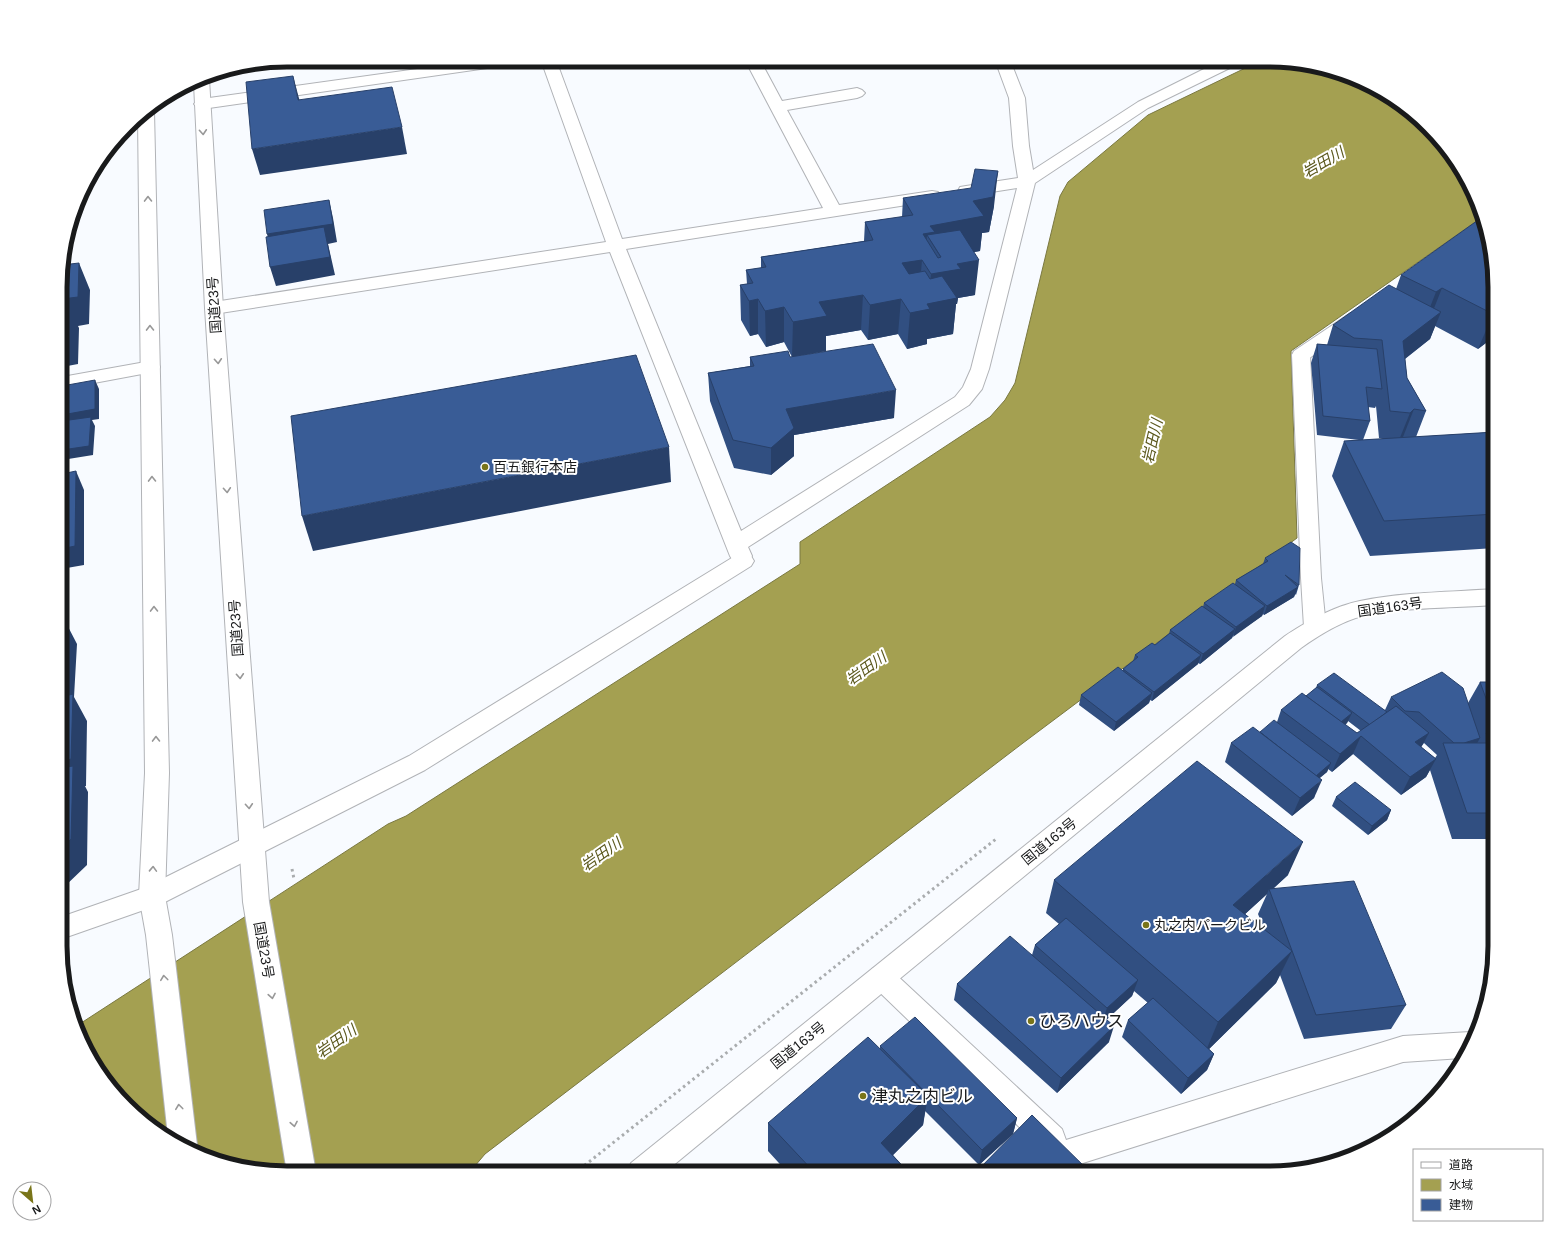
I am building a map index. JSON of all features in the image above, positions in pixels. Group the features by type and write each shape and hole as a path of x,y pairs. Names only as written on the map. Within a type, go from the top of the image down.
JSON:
{"main road":[{"path":"202,104 465,67"},
{"path":"551,67 616,246 740,552"},
{"path":"756,67 834,212"},
{"path":"67,926 152,896 417,763 740,552 962,401 972,389 980,369 1027,181 1017,98 1005,67"},
{"path":"214,308 1027,181 1143,105 1221,67"},
{"name":"国道23号","path":"201,85 214,308 256,902 301,1166"},
{"path":"777,107 858,93"},
{"path":"146,118 157,773 152,896 159,935 182,1139"},
{"path":"1301,355 1371,307"},
{"path":"67,382 151,368"},
{"name":"国道163号","path":"651,1166 1292,642 1315,627 1359,609 1400,603 1488,597"},
{"path":"881,977 1076,1163 1403,1049 1464,1045"}],"lane":[{"path":"1301,355 1311,578 1315,627"}],"path":[{"path":"292,869 294,879"}],"water":[{"name":"岩田川","path":"1247,67 1283,67 1325,74 1378,96 1402,112 1424,131 1443,153 1459,177 1478,220 1291,351 1297,538 1023,743 485,1154 475,1166 272,1166 244,1162 216,1154 177,1137 153,1121 131,1102 112,1080 96,1056 81,1023 388,824 406,816 800,564 800,542 990,417 1005,400 1015,383 1060,196 1068,182 1148,115"}],"building":[{"path":"293,76 298,100 392,87 402,127 252,149 246,82"},
{"path":"975,169 998,171 993,197 973,201 984,216 930,226 935,232 923,234 938,258 941,257 927,235 960,230 979,260 957,264 961,269 931,274 922,260 902,263 909,274 925,271 930,279 942,276 957,298 927,304 930,309 910,313 901,299 870,305 863,295 819,302 827,316 793,322 784,307 765,311 758,299 749,301 740,285 753,283 746,270 766,267 761,257 873,240 865,222 913,215 903,198 971,188"},
{"path":"329,200 333,224 267,234 264,210"},
{"path":"1478,220 1484,244 1488,272 1488,311 1442,288 1436,292 1401,275"},
{"path":"324,227 330,257 270,267 266,237"},
{"path":"79,263 78,297 67,298 68,264"},
{"path":"1389,285 1441,312 1403,341 1407,378 1426,411 1414,409 1410,413 1390,411 1382,340 1354,338 1333,325"},
{"path":"67,301 68,301 67,337"},
{"path":"873,344 896,390 786,409 794,428 771,448 733,440 708,373 754,366 750,357 788,351 790,357"},
{"path":"1317,344 1377,349 1382,389 1366,387 1370,421 1323,416"},
{"name":"百五銀行本店","path":"636,355 669,447 302,516 291,416"},
{"path":"95,380 95,409 67,414 67,385"},
{"path":"91,417 89,446 67,449 67,420"},
{"path":"1488,432 1488,514 1384,521 1344,441"},
{"path":"76,471 75,546 67,548 67,473"},
{"path":"1291,542 1300,548 1299,585 1285,575 1298,587 1267,606 1236,580 1268,561 1265,558"},
{"path":"1233,583 1265,606 1236,627 1204,603"},
{"path":"1202,606 1235,629 1203,654 1170,630"},
{"path":"1170,633 1201,655 1154,692 1123,669 1138,657 1135,655 1152,643 1155,645"},
{"path":"1118,667 1152,693 1116,722 1081,695"},
{"path":"1442,672 1463,688 1480,738 1464,743 1454,743 1419,712 1405,711 1391,697"},
{"path":"1334,673 1387,712 1370,725 1317,685"},
{"path":"1480,682 1488,682 1488,704"},
{"path":"1317,687 1352,713 1341,722 1306,696"},
{"path":"1302,693 1357,733 1396,706 1429,733 1415,742 1436,759 1410,777 1361,736 1340,754 1281,710"},
{"path":"73,694 71,759 67,760 67,696"},
{"path":"1274,720 1331,763 1316,776 1260,732"},
{"path":"1253,727 1322,780 1300,798 1231,743"},
{"path":"1443,743 1488,743 1488,813 1467,813"},
{"name":"丸之内パークビル","path":"1197,761 1303,842 1233,905 1292,951 1218,1022 1054,880"},
{"path":"73,766 71,839 67,843 67,767"},
{"path":"1355,782 1391,810 1372,826 1336,797"},
{"path":"1354,881 1406,1005 1316,1015 1269,889"},
{"path":"1066,918 1138,980 1107,1008 1035,945"},
{"name":"ひろハウス","path":"1010,936 1114,1026 1061,1078 957,984"},
{"path":"1153,998 1214,1054 1188,1078 1128,1020"},
{"path":"915,1017 1017,1118 982,1150 880,1046"},
{"name":"津丸之内ビル","path":"868,1037 928,1096 881,1143 902,1166 808,1166 768,1123"},
{"path":"1032,1115 1084,1166 982,1166"}],"place":[{"name":"百五銀行本店","path":"485,467"},
{"name":"丸之内パークビル","path":"1146,925"},
{"name":"ひろハウス","path":"1031,1021"},
{"name":"津丸之内ビル","path":"863,1096"}]}
